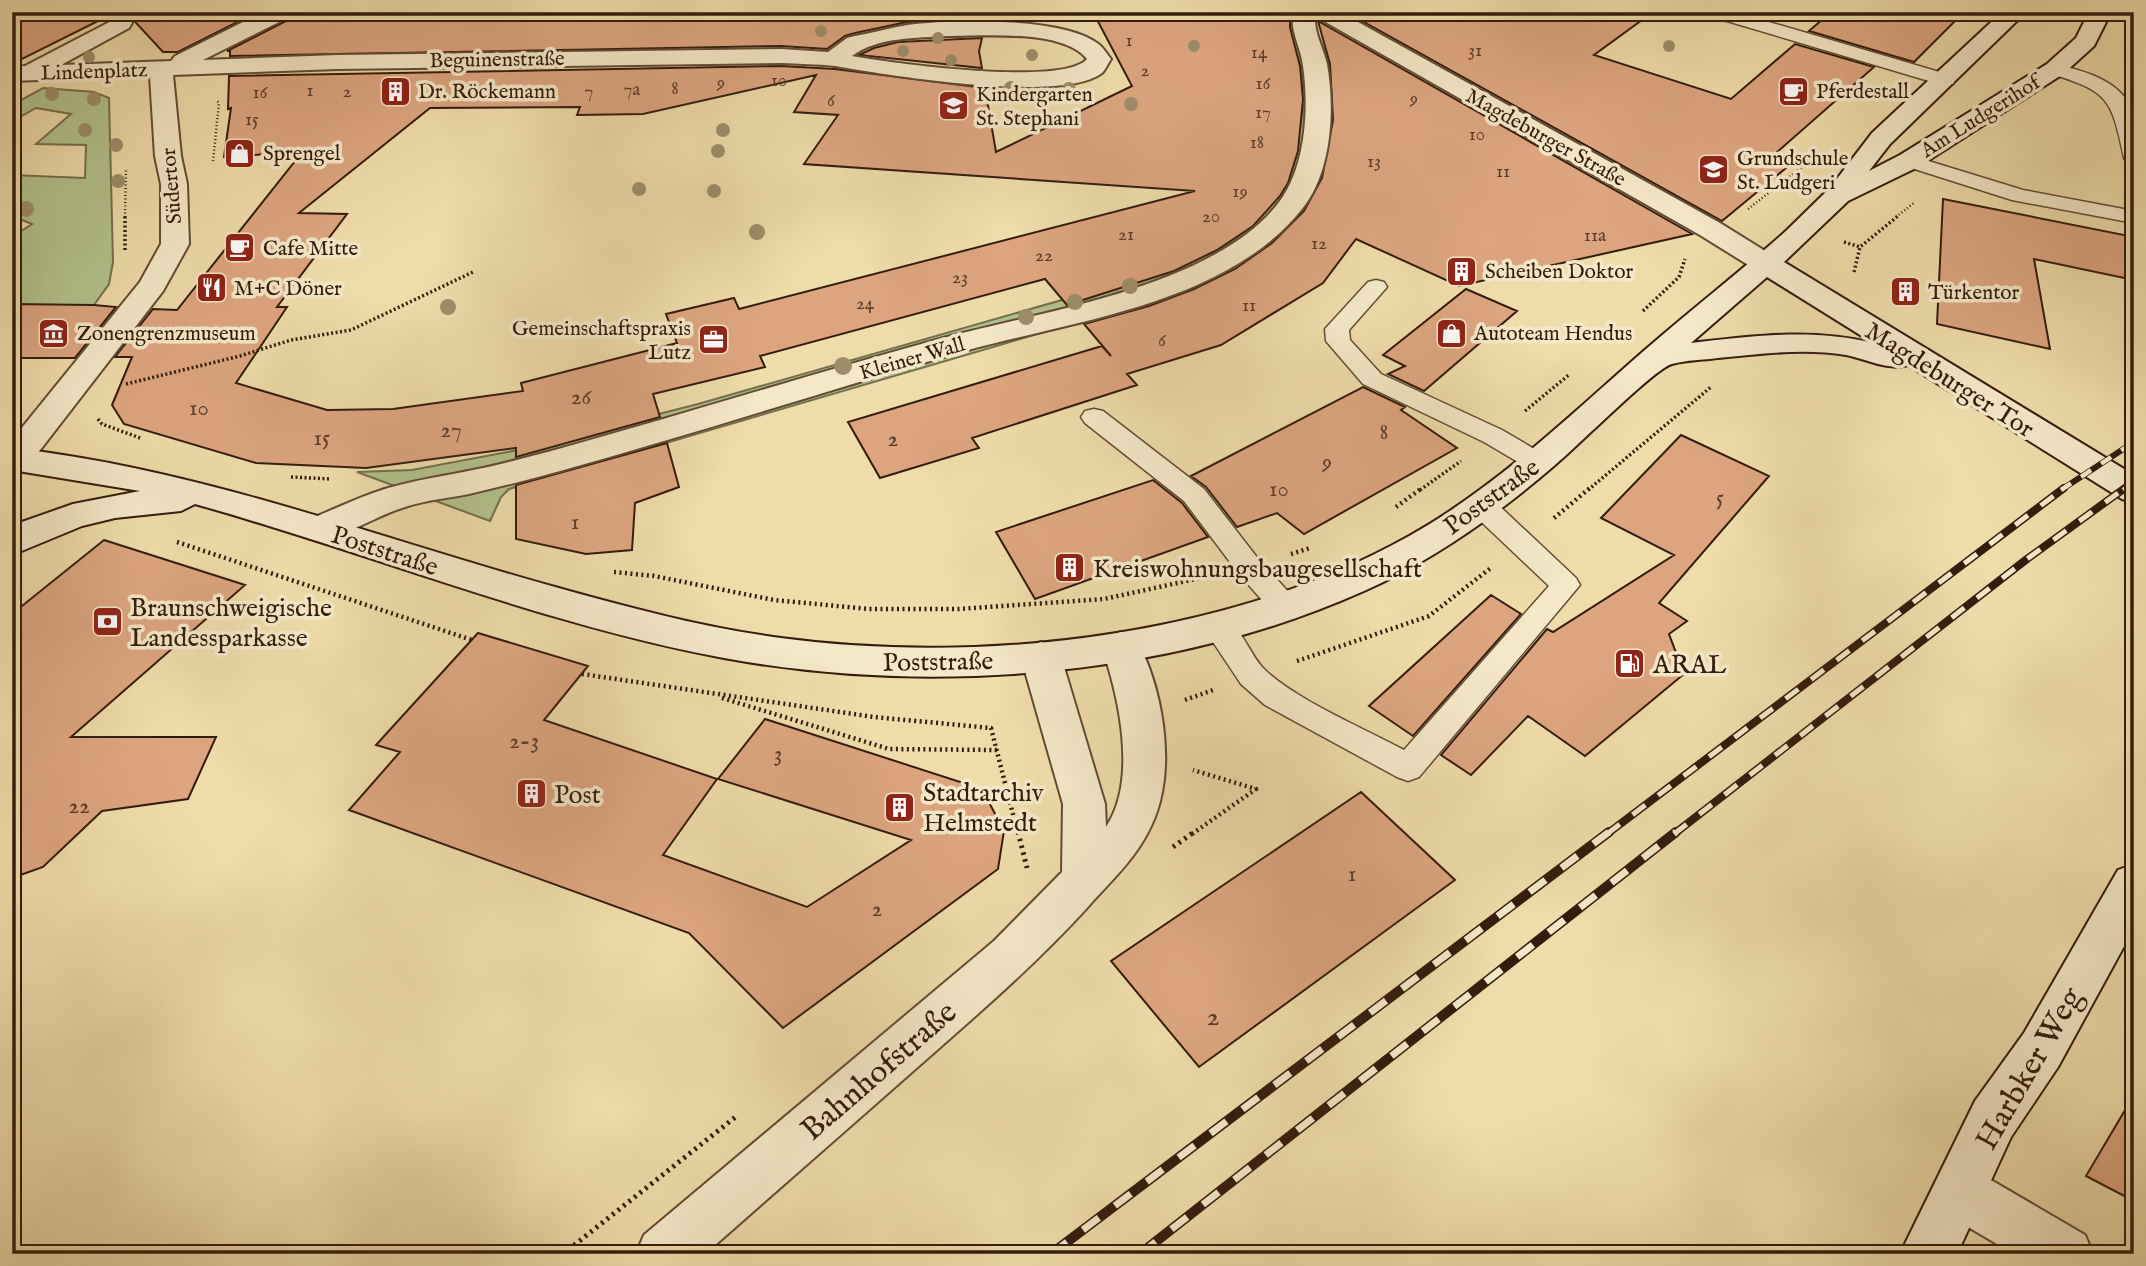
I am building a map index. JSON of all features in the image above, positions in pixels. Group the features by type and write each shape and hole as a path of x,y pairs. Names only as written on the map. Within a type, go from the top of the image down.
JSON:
{"street":[{"path":"161,69 193,57 281,12"},
{"name":"Kleiner Wall","path":"321,529 400,496 480,480 611,446 960,343 1115,303 1167,286 1253,244 1274,226 1293,203 1305,181 1316,133 1318,84 1315,61 1301,25 1304,12"},
{"name":"Magdeburger Straße","path":"1324,12 1710,229 1768,265"},
{"name":"Am Ludgerihof","path":"1768,265 1839,195 1870,151 2015,12"},
{"name":"Am Ludgerihof","path":"1839,195 1909,161 2055,69 2086,41 2100,12"},
{"name":"Lindenplatz","path":"20,74 121,18 144,56 161,69"},
{"name":"Beguinenstraße","path":"161,69 228,65 781,56 833,59 905,73 1064,77 1093,68 1099,59 1083,33 948,29 908,32 855,43 833,59"},
{"name":"Lindenplatz","path":"20,74 161,69"},
{"name":"Südertor","path":"13,460 153,285 175,244 174,184 161,69"},
{"name":"Poststraße","path":"13,460 83,466 213,496 445,569 645,625 744,649 816,659 947,664 1041,657 1121,647 1218,627 1286,608 1352,582 1412,552 1482,506 1539,463 1723,298 1768,265"},
{"name":"Magdeburger Tor","path":"1768,265 2134,491"},
{"path":"1657,356 1781,342 1847,346 1928,366"},
{"path":"12,542 51,522 135,502 213,496"},
{"name":"Bahnhofstraße","path":"663,1254 1011,956 1052,916 1125,836 1139,802 1143,771 1139,708 1133,676 1121,647"},
{"path":"1041,657 1084,804 1084,878"},
{"name":"Harbker Weg","path":"1927,1254 1960,1192 1993,1119 2041,1050 2134,884"},
{"path":"1960,1192 2066,1254"}],"lane":[{"path":"1716,12 1946,80"},
{"path":"2055,69 2086,78 2113,92 2124,109 2134,158"},
{"path":"1909,161 2019,196 2134,217"},
{"path":"1376,287 1337,329 1338,341 1372,379 1493,436 1539,463"},
{"path":"1094,417 1194,495 1249,567 1286,608"},
{"path":"1218,627 1252,676 1276,696 1408,768 1566,585 1482,506"}],"path":[{"path":"124,258 127,160"},
{"path":"1639,314 1679,277 1689,248"},
{"path":"119,386 240,356 291,340 351,330 473,272"},
{"path":"1391,510 1434,482 1578,368"},
{"path":"117,430 141,438"},
{"path":"284,476 333,479 400,496"},
{"path":"175,541 472,640"},
{"path":"605,570 654,576 774,600 869,609 920,609 1104,598 1249,567 1319,545"},
{"path":"582,674 874,717 991,728 1030,878"},
{"path":"708,693 889,749 997,750"},
{"path":"563,1254 746,1109"}],"green space":[{"path":"1285,19 1313,24 1326,55 1334,86 1331,134 1326,151 1276,235 1264,247 1230,268 1133,306 509,489 501,497 490,521 357,472 412,470 518,450 698,404 1125,282 1215,252 1255,222 1296,150 1305,99 1301,67"},
{"path":"43,88 94,92 109,98 113,262 109,284 94,305 12,305 12,247 19,242 12,240 12,237 32,224 12,216 12,175 85,178 86,145 36,144 71,114 36,108 18,118 12,115 12,105"}],"building":[{"path":"12,12 116,12 12,64"},
{"path":"126,12 257,12 178,52 163,52"},
{"path":"294,12 518,12 520,21 758,20 760,12 989,12 987,19 907,22 855,33 845,36 827,49 781,46 230,56 230,51 227,51 290,19"},
{"path":"1093,12 1290,12 1290,27 1300,66 1303,99 1298,151 1288,183 1280,196 1253,226 1217,250 1174,271 1067,305 1045,279 760,356 765,367 653,394 660,417 516,457 516,448 366,468 256,463 124,424 112,405 132,357 115,357 153,309 177,310 299,156 293,156 296,152 224,157 231,108 228,109 229,76 781,66 835,69 985,88 996,152 1132,86","holes":["816,75 794,112 838,115 804,164 1195,191 739,309 734,298 666,314 677,343 521,383 523,391 393,409 327,410 236,383 287,307 277,307 347,214 299,213 430,108 580,107 577,115 643,114"]},
{"name":"Grundschule St. Ludgeri","path":"1346,12 1653,12 1594,55 1731,99 1795,44 1874,67 1768,160 1786,168 1722,221"},
{"path":"1831,12 1964,12 1914,62 1809,31"},
{"path":"1318,21 1692,234 1459,286 1356,239 1323,283 1221,345 1127,374 1137,385 972,438 979,448 880,478 848,422 1102,346 1111,356 1084,324 1149,306 1194,289 1235,269 1272,243 1304,211 1322,178 1333,120 1330,64"},
{"path":"982,38 979,51 982,68 859,55 898,42"},
{"path":"1943,199 2134,237 2134,280 2034,259 2050,349 1937,324"},
{"name":"Autoteam Hendus","path":"1466,289 1517,311 1424,391 1388,374 1405,366 1383,355"},
{"name":"Zonengrenzmuseum","path":"12,304 116,307 75,358 12,358"},
{"path":"1363,387 1405,407 1401,410 1457,448 1304,534 1277,513 1237,527 1206,487 1191,476"},
{"path":"1681,435 1769,476 1659,603 1687,621 1669,634 1684,674 1585,756 1528,716 1471,775 1441,755 1547,629 1553,632 1674,555 1601,518"},
{"path":"667,443 679,487 635,503 632,550 586,554 516,539 516,485"},
{"name":"Kreiswohnungsbaugesellschaft","path":"1153,480 1182,503 1208,537 1035,599 996,532"},
{"path":"104,540 245,585 71,737 216,737 188,799 102,811 43,867 12,878 12,614"},
{"path":"1491,595 1521,614 1413,736 1369,706"},
{"path":"478,633 588,666 544,720 717,779 663,855 807,907 911,840 718,779 765,719 982,789 1004,831 998,869 783,1028 689,933 349,810 400,752 376,745"},
{"path":"1361,792 1455,880 1199,1067 1111,961"},
{"path":"2134,1095 2134,1201 2086,1176"}],"railway":[{"path":"2064,488 2134,442"},
{"path":"2123,490 2134,482"},
{"path":"1607,834 2064,488"},
{"path":"1674,834 2027,559 2125,488"},
{"path":"1051,1254 1609,832"},
{"path":"1140,1254 1676,832"}],"place":[{"name":"Dr. Röckemann","path":"395,91"},
{"name":"Pferdestall","path":"1793,91"},
{"name":"Kindergarten St. Stephani","path":"953,106"},
{"name":"Sprengel","path":"240,153"},
{"name":"Grundschule St. Ludgeri","path":"1714,170"},
{"name":"Cafe Mitte","path":"240,248"},
{"name":"Scheiben Doktor","path":"1462,271"},
{"name":"M+C Döner","path":"211,288"},
{"name":"Türkentor","path":"1905,292"},
{"name":"Zonengrenzmuseum","path":"54,333"},
{"name":"Autoteam Hendus","path":"1451,333"},
{"name":"Gemeinschaftspraxis Lutz","path":"714,340"},
{"name":"Kreiswohnungsbaugesellschaft","path":"1070,568"},
{"name":"Braunschweigische Landessparkasse","path":"107,622"},
{"name":"ARAL","path":"1630,664"},
{"name":"Post","path":"531,794"},
{"name":"Stadtarchiv Helmstedt","path":"900,807"}]}
